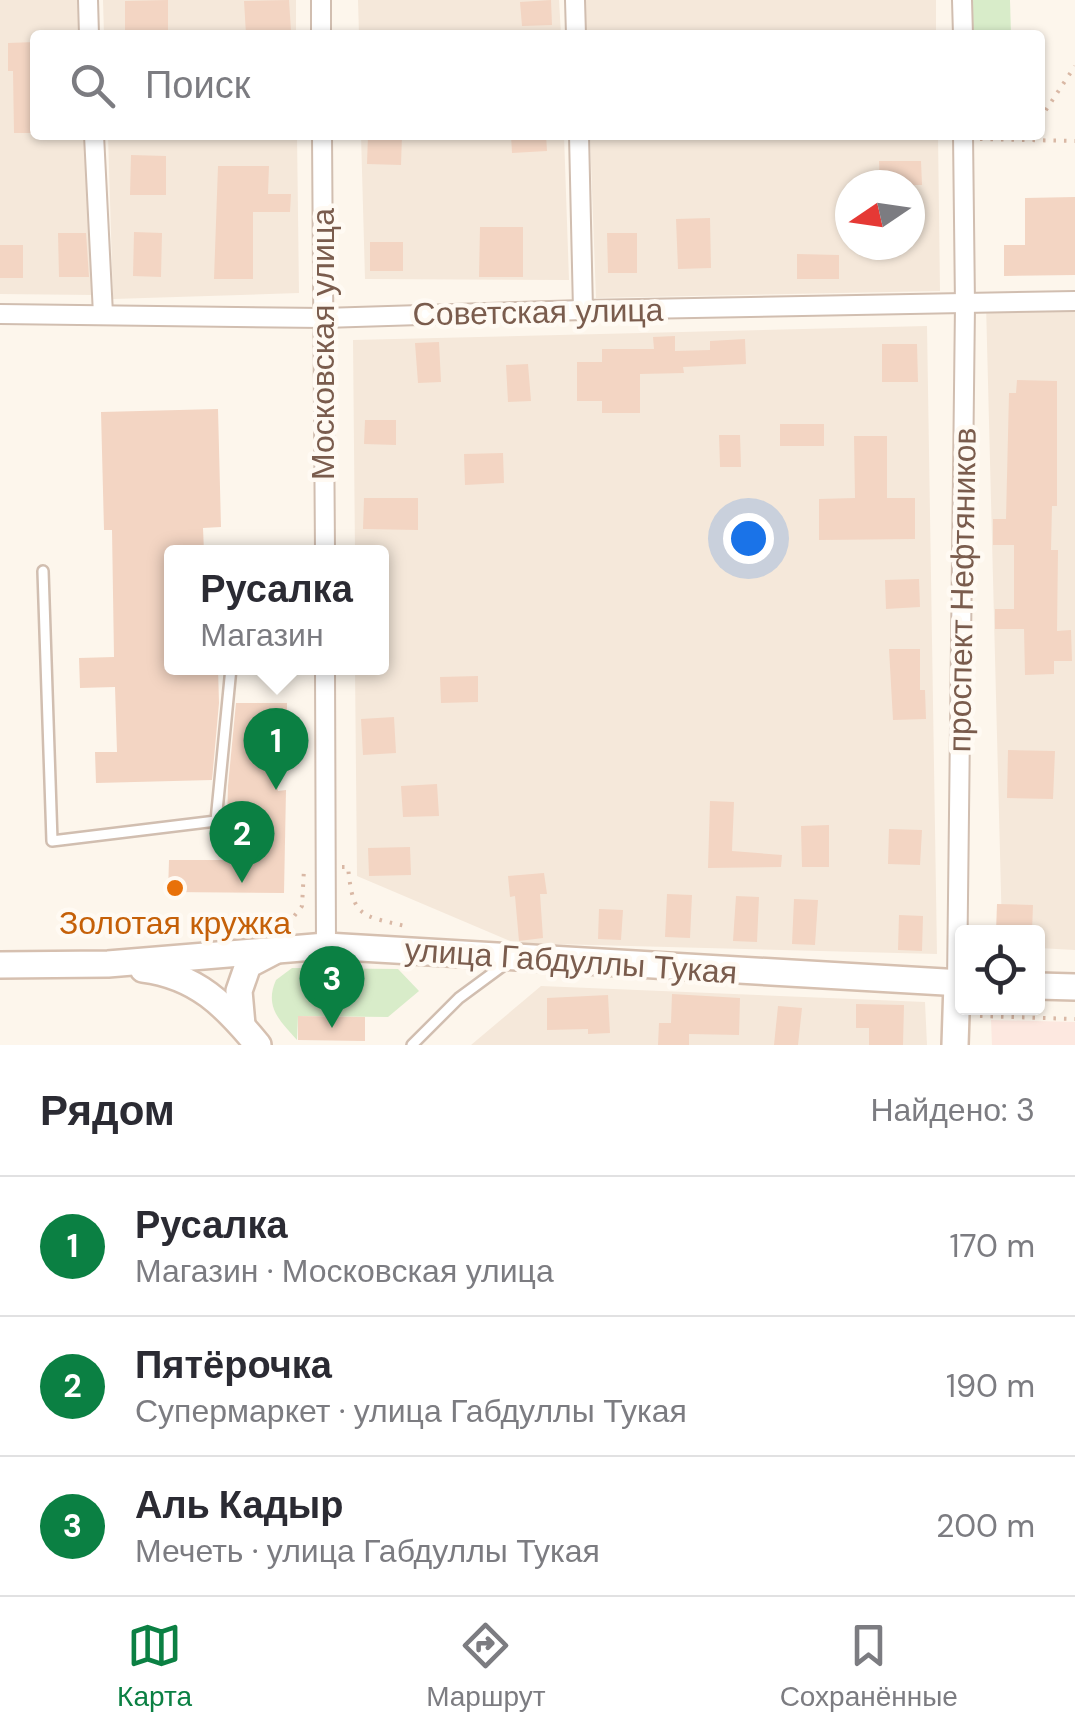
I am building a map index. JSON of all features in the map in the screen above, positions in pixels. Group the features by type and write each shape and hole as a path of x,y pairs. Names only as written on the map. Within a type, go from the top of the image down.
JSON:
{"main road":[{"name":"улица Габдуллы Тукая","path":"0,965 108,964 326,946 955,983"},
{"path":"250,1035 239,991 248,965 282,948"},
{"path":"108,964 167,972 202,988 250,1035"},
{"path":"1045,986 1075,987"},
{"name":"проспект Нефтяников","path":"955,1015 955,1045"}],"street":[{"path":"88,0 90,30"},
{"path":"321,0 321,30"},
{"path":"576,0 576,30"},
{"path":"962,0 963,30"},
{"path":"94,140 103,314"},
{"name":"Московская улица","path":"322,140 324,545"},
{"path":"578,140 583,310"},
{"name":"проспект Нефтяников","path":"960,925 964,140"},
{"name":"Советская улица","path":"0,314 323,318 1075,302"},
{"path":"325,675 326,946"}],"lane":[{"path":"43,571 52,842 216,821 230,675"},
{"path":"412,1045 459,998 512,959"}],"path":[{"path":"1045,112 1075,66"},
{"path":"1045,139 1075,141"},
{"path":"979,1015 1075,1019"}],"shaded area":[{"path":"0,0 78,0 80,30 30,30 30,140 85,140 94,295 0,294"},
{"path":"103,0 296,0 296,30 104,30"},
{"path":"358,0 559,0 561,30 359,30"},
{"path":"584,0 936,0 936,30 586,30"},
{"path":"108,140 297,140 299,293 113,299"},
{"path":"361,140 564,140 569,280 365,279"},
{"path":"590,140 938,140 940,291 596,298"},
{"path":"1075,303 1075,950 1045,948 1045,925 1002,925 986,304"},
{"path":"927,326 937,954 515,943 357,876 355,675 389,675 389,545 355,545 353,340"},
{"path":"541,986 925,1002 927,1045 471,1045"},
{"path":"991,1020 1075,1022 1075,1045 992,1045"}],"green space":[{"path":"972,0 1010,0 1011,30 972,30"},
{"path":"292,968 398,969 419,991 388,1017 298,1016 297,1040 276,1013 272,998 276,980"}],"building":[{"path":"168,0 168,30 125,30 125,1"},
{"path":"289,0 291,30 246,30 244,1"},
{"path":"551,0 552,25 522,26 520,2"},
{"path":"30,42 30,133 14,133 13,71 8,71 8,43"},
{"path":"368,140 402,140 401,165 367,164"},
{"path":"511,140 546,140 547,151 512,153"},
{"path":"131,155 166,156 166,195 130,195"},
{"path":"879,161 921,161 921,170 879,170"},
{"path":"218,166 269,166 268,194 291,194 290,212 253,212 253,279 214,279"},
{"path":"1075,197 1075,275 1004,276 1004,245 1025,245 1025,198"},
{"path":"710,218 711,268 678,269 676,219"},
{"path":"480,227 523,227 523,277 479,277"},
{"path":"134,232 162,233 161,277 133,276"},
{"path":"58,233 86,233 89,277 59,277"},
{"path":"607,233 637,233 637,273 608,273"},
{"path":"370,242 403,242 403,271 370,271"},
{"path":"0,245 23,245 23,278 0,278"},
{"path":"797,254 835,255 835,260 839,260 839,279 797,279"},
{"path":"675,336 675,351 710,350 710,341 745,339 746,364 683,367 684,373 640,374 640,413 602,413 602,401 577,401 577,362 602,362 602,349 654,349 653,337"},
{"path":"439,342 441,382 418,383 415,343"},
{"path":"882,344 917,344 918,382 882,382"},
{"path":"528,364 531,401 508,402 506,365"},
{"path":"1017,380 1057,381 1057,506 1052,506 1051,550 1058,550 1057,631 1071,630 1072,661 1054,661 1054,674 1025,675 1024,629 995,629 995,609 1014,609 1014,545 993,545 993,519 1006,519 1009,393 1016,393"},
{"path":"218,409 221,527 203,528 204,545 164,545 164,675 218,675 212,780 96,783 95,752 117,752 115,687 80,688 79,658 114,657 112,530 104,530 101,412"},
{"path":"365,420 396,420 396,445 364,444"},
{"path":"780,424 824,424 824,446 780,446"},
{"path":"719,435 740,435 741,467 720,467"},
{"path":"854,436 887,436 887,498 915,498 915,539 819,540 819,499 855,498"},
{"path":"503,453 504,483 465,485 464,454"},
{"path":"364,498 418,498 418,530 363,529"},
{"path":"919,579 920,607 886,609 885,580"},
{"path":"889,649 920,649 920,690 925,690 926,719 893,720"},
{"path":"478,676 478,702 441,703 440,677"},
{"path":"236,703 287,703 286,760 276,761 278,791 286,790 284,893 168,892 169,860 226,860"},
{"path":"394,717 396,753 363,755 361,719"},
{"path":"1008,750 1055,751 1053,799 1007,798"},
{"path":"437,784 439,816 403,817 401,786"},
{"path":"710,801 734,802 732,851 782,855 781,867 708,868"},
{"path":"829,825 829,867 802,867 801,826"},
{"path":"889,829 922,830 920,865 888,864"},
{"path":"410,847 411,875 369,876 368,848"},
{"path":"544,873 547,894 540,894 543,938 519,941 515,896 510,897 508,876"},
{"path":"667,894 692,895 690,938 665,937"},
{"path":"736,896 759,897 757,942 733,941"},
{"path":"794,899 818,900 815,945 792,944"},
{"path":"997,904 1033,905 1032,925 996,925"},
{"path":"599,909 623,910 621,940 598,939"},
{"path":"899,915 923,916 922,951 898,950"},
{"path":"672,994 740,998 739,1035 689,1034 689,1045 658,1045 659,1023 671,1023"},
{"path":"608,995 610,1033 547,1030 547,998"},
{"path":"856,1004 904,1005 903,1045 869,1045 869,1028 856,1028"},
{"path":"778,1006 802,1008 798,1045 774,1045"},
{"path":"298,1016 365,1017 365,1041 298,1040"}],"place":[{"name":"Русалка","path":"276,790"},
{"name":"Пятёрочка","path":"242,883"},
{"name":"Золотая кружка","path":"175,888"},
{"name":"Аль Кадыр","path":"332,1028"}]}
